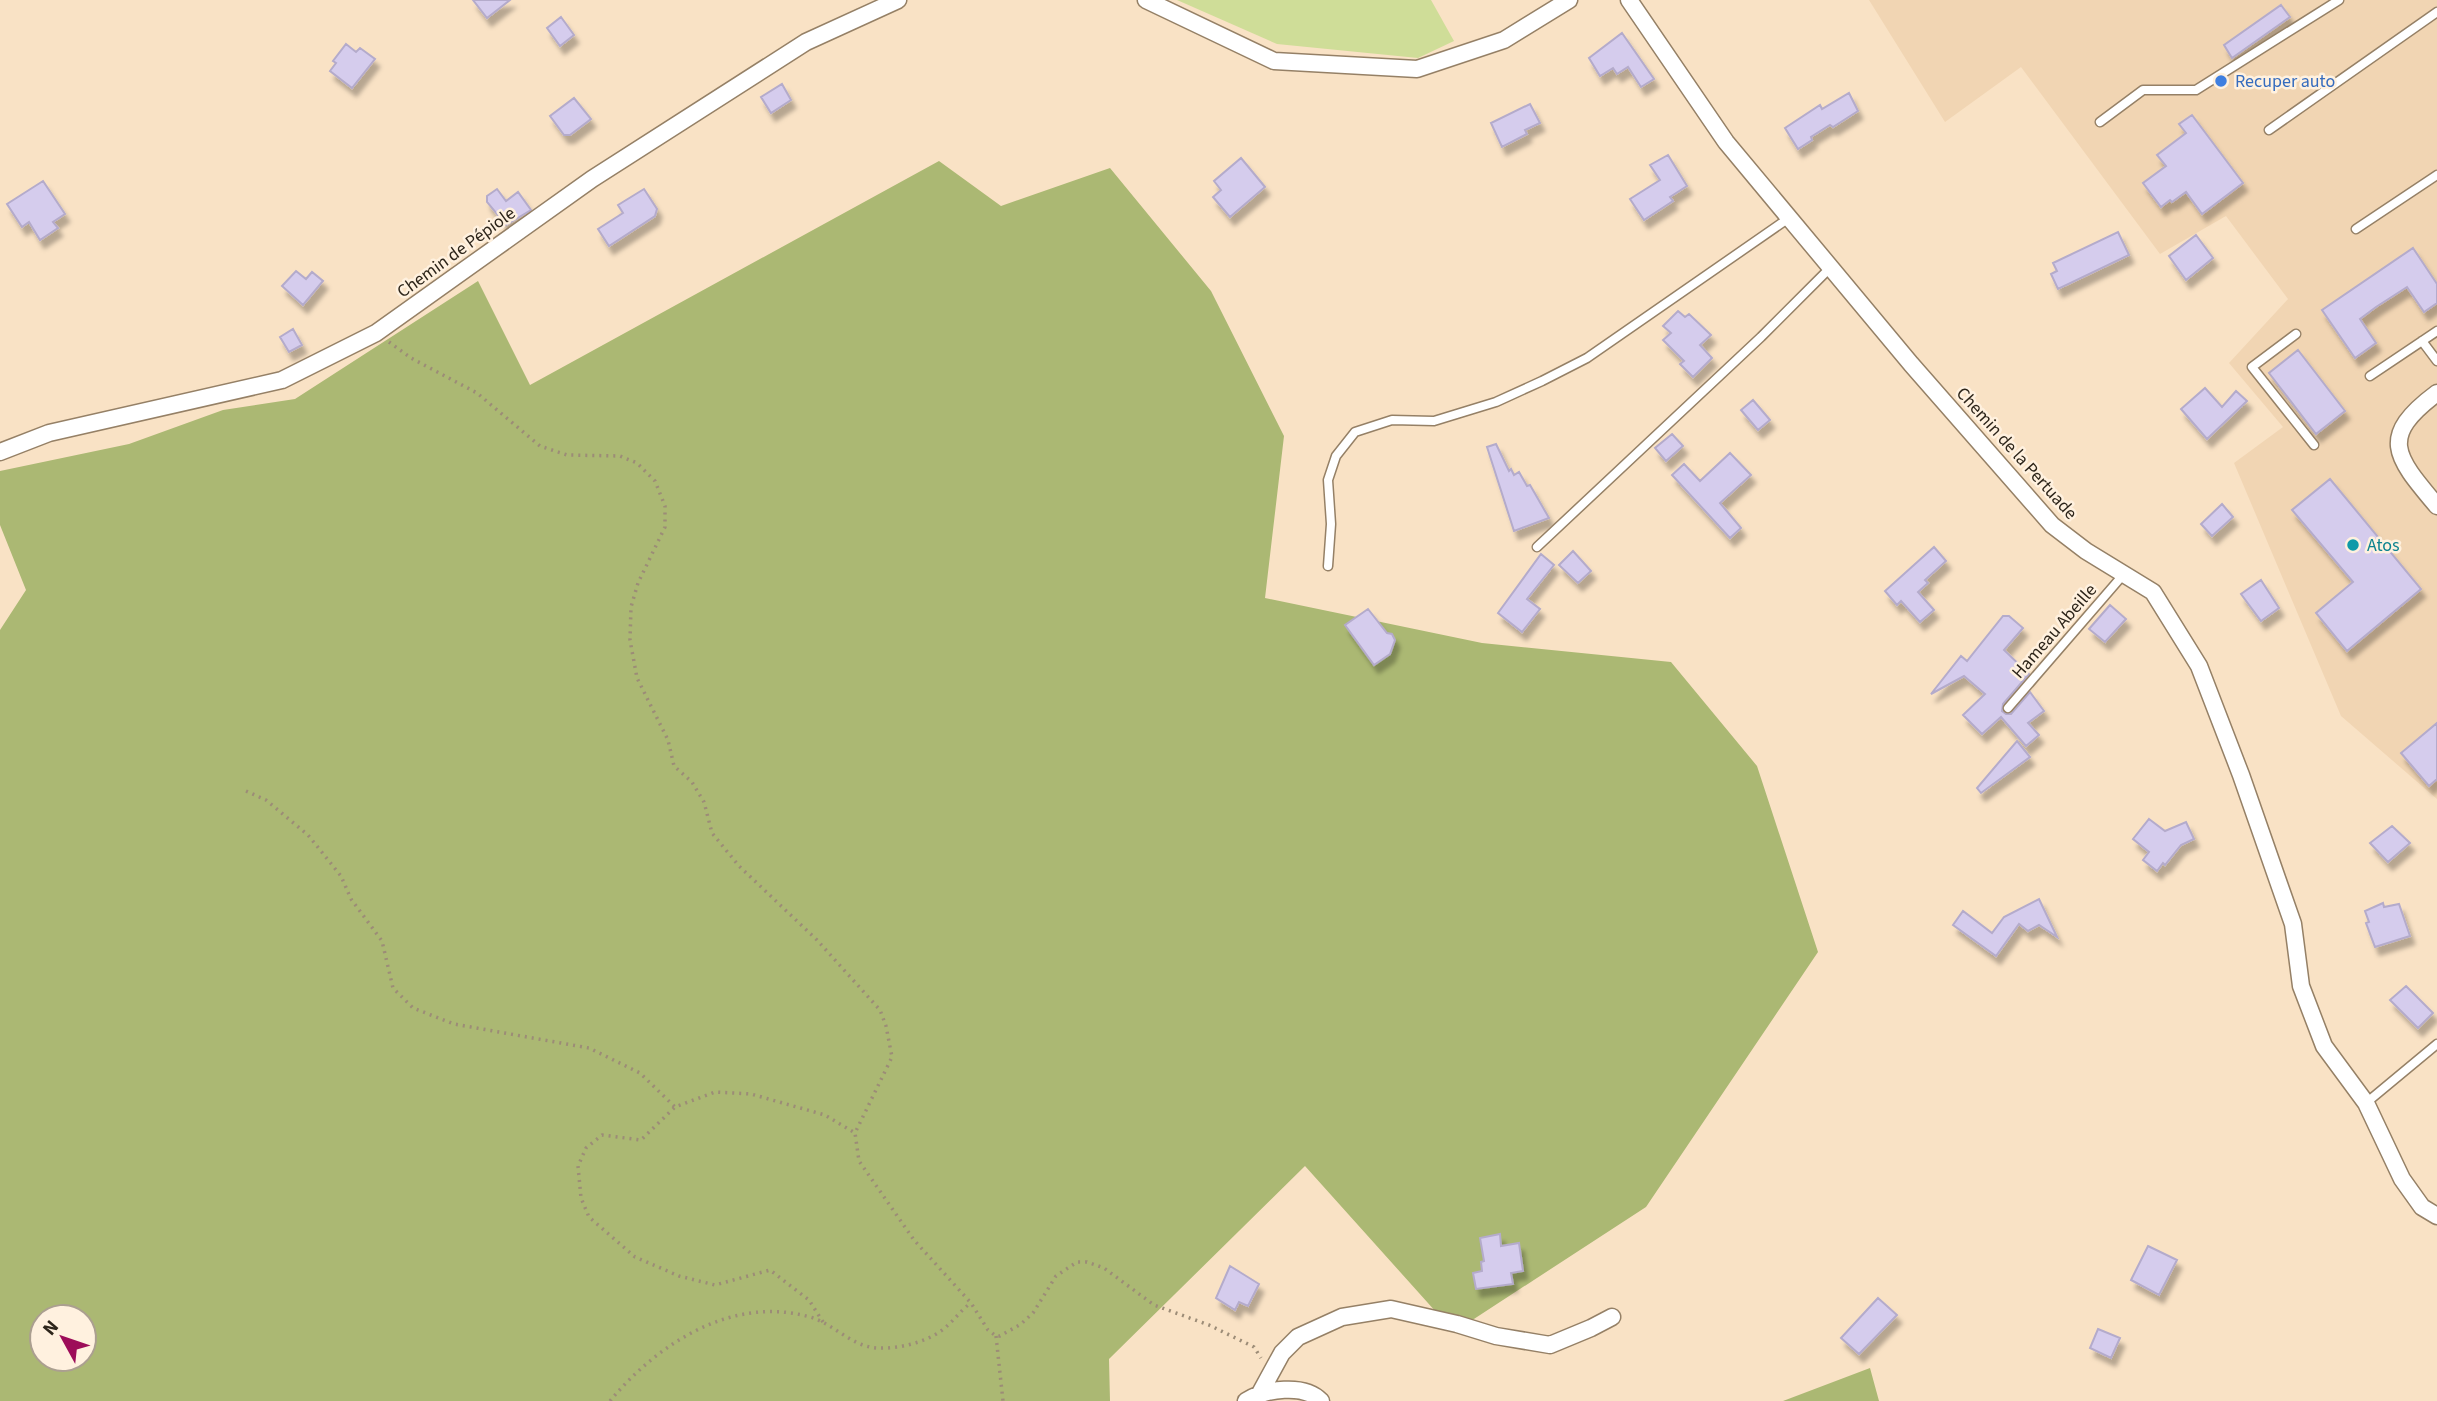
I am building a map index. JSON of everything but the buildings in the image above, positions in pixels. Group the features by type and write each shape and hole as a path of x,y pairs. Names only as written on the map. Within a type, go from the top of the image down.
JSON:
{"street":[{"name":"Chemin de Pépiole","path":"0,452 49,433 282,380 376,332 603,172 806,42 898,0"},
{"path":"1146,0 1274,61 1417,69 1504,40 1569,0"},
{"name":"Chemin de la Pertuade","path":"1629,0 1726,142 1911,364 2052,525 2123,575 2153,592 2200,666 2293,923 2301,986 2324,1046 2366,1103 2402,1179 2422,1207 2437,1216"},
{"path":"2437,393 2415,410 2403,424 2397,441 2403,461 2437,506"},
{"path":"1252,1398 1270,1376 1282,1353 1298,1337 1342,1317 1391,1309 1496,1336 1550,1345 1612,1317"},
{"path":"1252,1398 1268,1392 1306,1390 1321,1401"}],"lane":[{"path":"2101,122 2143,90 2196,90 2339,0"},
{"path":"2269,130 2437,12"},
{"path":"2356,229 2437,175"},
{"path":"1328,566 1331,524 1328,480 1336,456 1355,432 1392,420 1434,421 1496,402 1542,381 1598,350 1789,218"},
{"path":"1537,547 1761,337 1830,268"},
{"path":"2370,376 2437,331"},
{"path":"2296,334 2252,366 2314,445"},
{"path":"2422,341 2437,361"},
{"name":"Hameau Abeille","path":"2008,708 2123,575"},
{"path":"2366,1103 2437,1044"}],"path":[{"path":"376,332 411,358 477,393 540,446 567,455 620,456 638,463 655,481 664,506 666,527 638,583 631,607 630,640 637,678 668,740 674,766 692,782 704,802 712,833 739,866 817,940 880,1010 892,1057 855,1133 859,1161 914,1240 971,1303 988,1330 996,1336 1003,1401"},
{"path":"246,791 266,800 308,835 341,876 351,899 382,941 393,988 413,1008 454,1024 589,1048 640,1073 675,1107"},
{"path":"823,1322 809,1300 770,1270 716,1285 679,1276 635,1257 589,1217 581,1198 578,1166 586,1148 602,1135 641,1140 675,1107 715,1092 751,1094 825,1115 855,1133"},
{"path":"996,1336 1021,1324 1032,1313 1056,1276 1077,1262 1087,1262 1104,1269 1154,1305 1209,1325 1254,1347 1270,1376"},
{"path":"610,1401 627,1380 659,1354 719,1319 756,1312 794,1313 823,1322 857,1343 889,1348 938,1333 971,1303"}],"shaded area":[{"path":"1869,0 2437,0 2437,799 2341,716 2234,463 2283,427 2229,363 2288,299 2226,216 2160,254 2021,67 1945,122"}],"green space":[{"path":"1177,0 1431,0 1454,41 1418,58 1277,44"},
{"path":"939,161 1001,206 1110,168 1211,291 1284,436 1265,598 1482,643 1671,662 1757,766 1818,952 1646,1207 1454,1332 1305,1166 1109,1359 1110,1401 0,1401 0,630 26,590 0,525 0,471 129,444 223,410 295,399 478,281 530,385"},
{"path":"1870,1368 1879,1401 1783,1401"}],"place":[{"name":"Recuper auto","path":"2221,81"},
{"name":"Atos","path":"2353,545"}]}
